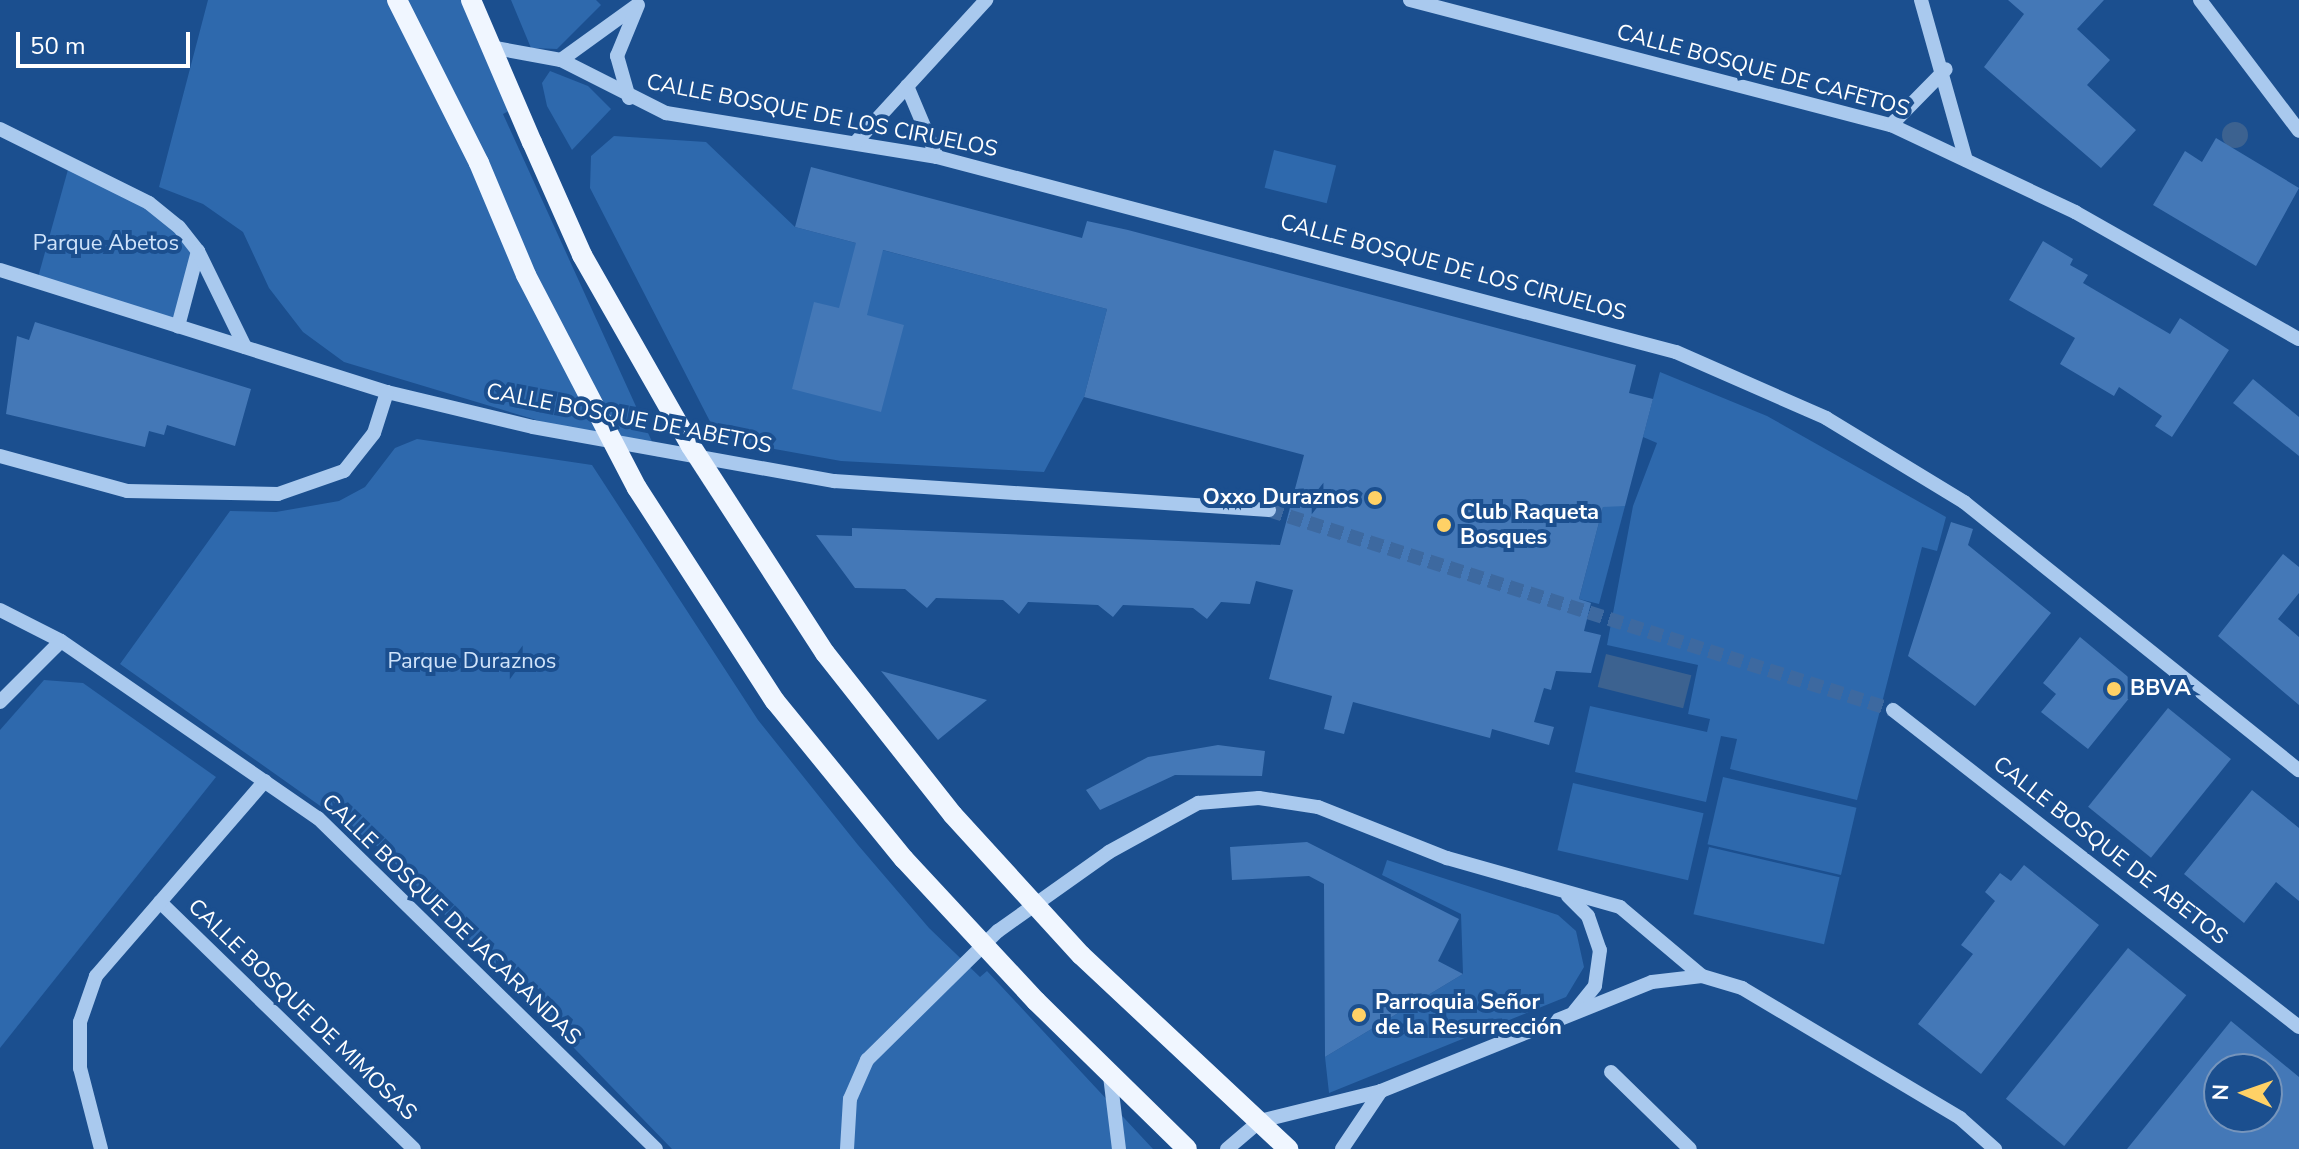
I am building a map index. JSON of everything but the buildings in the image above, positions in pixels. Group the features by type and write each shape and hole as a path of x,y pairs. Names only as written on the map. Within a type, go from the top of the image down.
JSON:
{"main road":[{"path":"397,0 479,163 526,275 637,488 775,701 913,870 1036,1001 1187,1149"},
{"path":"471,0 582,255 691,446 825,653 953,815 1081,955 1288,1149"}],"street":[{"path":"856,142 986,0"},
{"name":"CALLE BOSQUE DE CAFETOS","path":"1410,0 1891,125 2141,247 2299,339"},
{"path":"1921,0 1946,69 1966,160"},
{"path":"2200,0 2299,131"},
{"path":"561,60 640,3"},
{"path":"632,101 617,56 640,3"},
{"name":"CALLE BOSQUE DE LOS CIRUELOS","path":"490,47 561,60 632,101 937,157 1676,352 1826,418 1964,502 2299,770"},
{"path":"1891,125 1946,69"},
{"path":"907,86 937,157"},
{"path":"0,129 149,203 198,251 245,347"},
{"path":"178,326 198,251"},
{"name":"CALLE BOSQUE DE ABETOS","path":"0,270 387,392 834,481 1269,510"},
{"path":"0,456 127,491 287,493 330,480 355,459 374,433 387,392"},
{"name":"CALLE BOSQUE DE JACARANDAS","path":"0,610 61,641 318,818 656,1149"},
{"path":"0,702 61,641"},
{"name":"CALLE BOSQUE DE ABETOS","path":"1893,710 2299,1027"},
{"path":"101,1149 80,1068 80,1022 96,976 265,781"},
{"path":"847,1149 850,1099 867,1060 959,966 1046,895 1198,803 1259,798 1318,807 1557,891 1633,913 1702,976"},
{"path":"1557,891 1588,916 1600,950 1595,986 1568,1018"},
{"name":"CALLE BOSQUE DE MIMOSAS","path":"160,902 414,1149"},
{"path":"1227,1149 1260,1121 1381,1091 1652,982 1702,976 1742,988 1960,1118 1995,1149"},
{"path":"1611,1072 1690,1149"},
{"path":"1110,1076 1119,1149"},
{"path":"1342,1149 1381,1091"}],"green space":[{"path":"208,0 464,0 511,110 503,114 659,457 344,362 303,332 269,288 243,232 203,204 159,187"},
{"path":"511,0 596,0 601,5 557,49 531,48"},
{"path":"550,71 588,86 611,109 572,150 547,106 542,83"},
{"path":"614,136 706,142 795,227 1107,309 1084,397 1044,472 841,461 719,439 590,188 591,156"},
{"path":"1274,150 1336,165 1327,203 1265,188"},
{"name":"Parque Abetos","path":"69,166 149,203 198,251 178,326 37,281"},
{"path":"1660,372 1767,416 1946,517 1937,551 1922,547 1857,800 1730,769 1737,739 1721,736 1706,802 1575,772 1590,706 1707,732 1710,719 1688,714 1698,665 1607,645 1633,506 1657,443 1643,437"},
{"name":"Parque Duraznos","path":"417,439 592,465 758,720 858,845 929,928 980,977 987,971 1153,1149 672,1149 381,849 120,664 230,511 276,512 339,501 365,487 395,448"},
{"path":"1615,503 1625,506 1599,604 1579,599 1603,507"},
{"path":"44,680 83,683 216,777 0,1048 0,730"},
{"path":"1723,777 1856,808 1841,875 1707,844"},
{"path":"1573,783 1704,813 1688,880 1557,850"},
{"path":"1709,847 1840,877 1824,944 1693,914"},
{"path":"1387,860 1558,915 1576,931 1584,967 1566,997 1329,1093 1325,1057 1463,974 1461,914 1382,875"}],"shaded area":[{"path":"2235,122 2244,126 2248,135 2244,144 2235,148 2226,144 2222,135 2226,126"},
{"path":"1606,654 1691,675 1683,708 1598,687"}],"tunnel":[{"path":"1269,510 1893,710"}],"place":[{"name":"Oxxo Duraznos","path":"1375,498"},
{"name":"Club Raqueta Bosques","path":"1444,525"},
{"name":"BBVA","path":"2114,689"},
{"name":"Parroquia Señor de la Resurrección","path":"1359,1015"}]}
